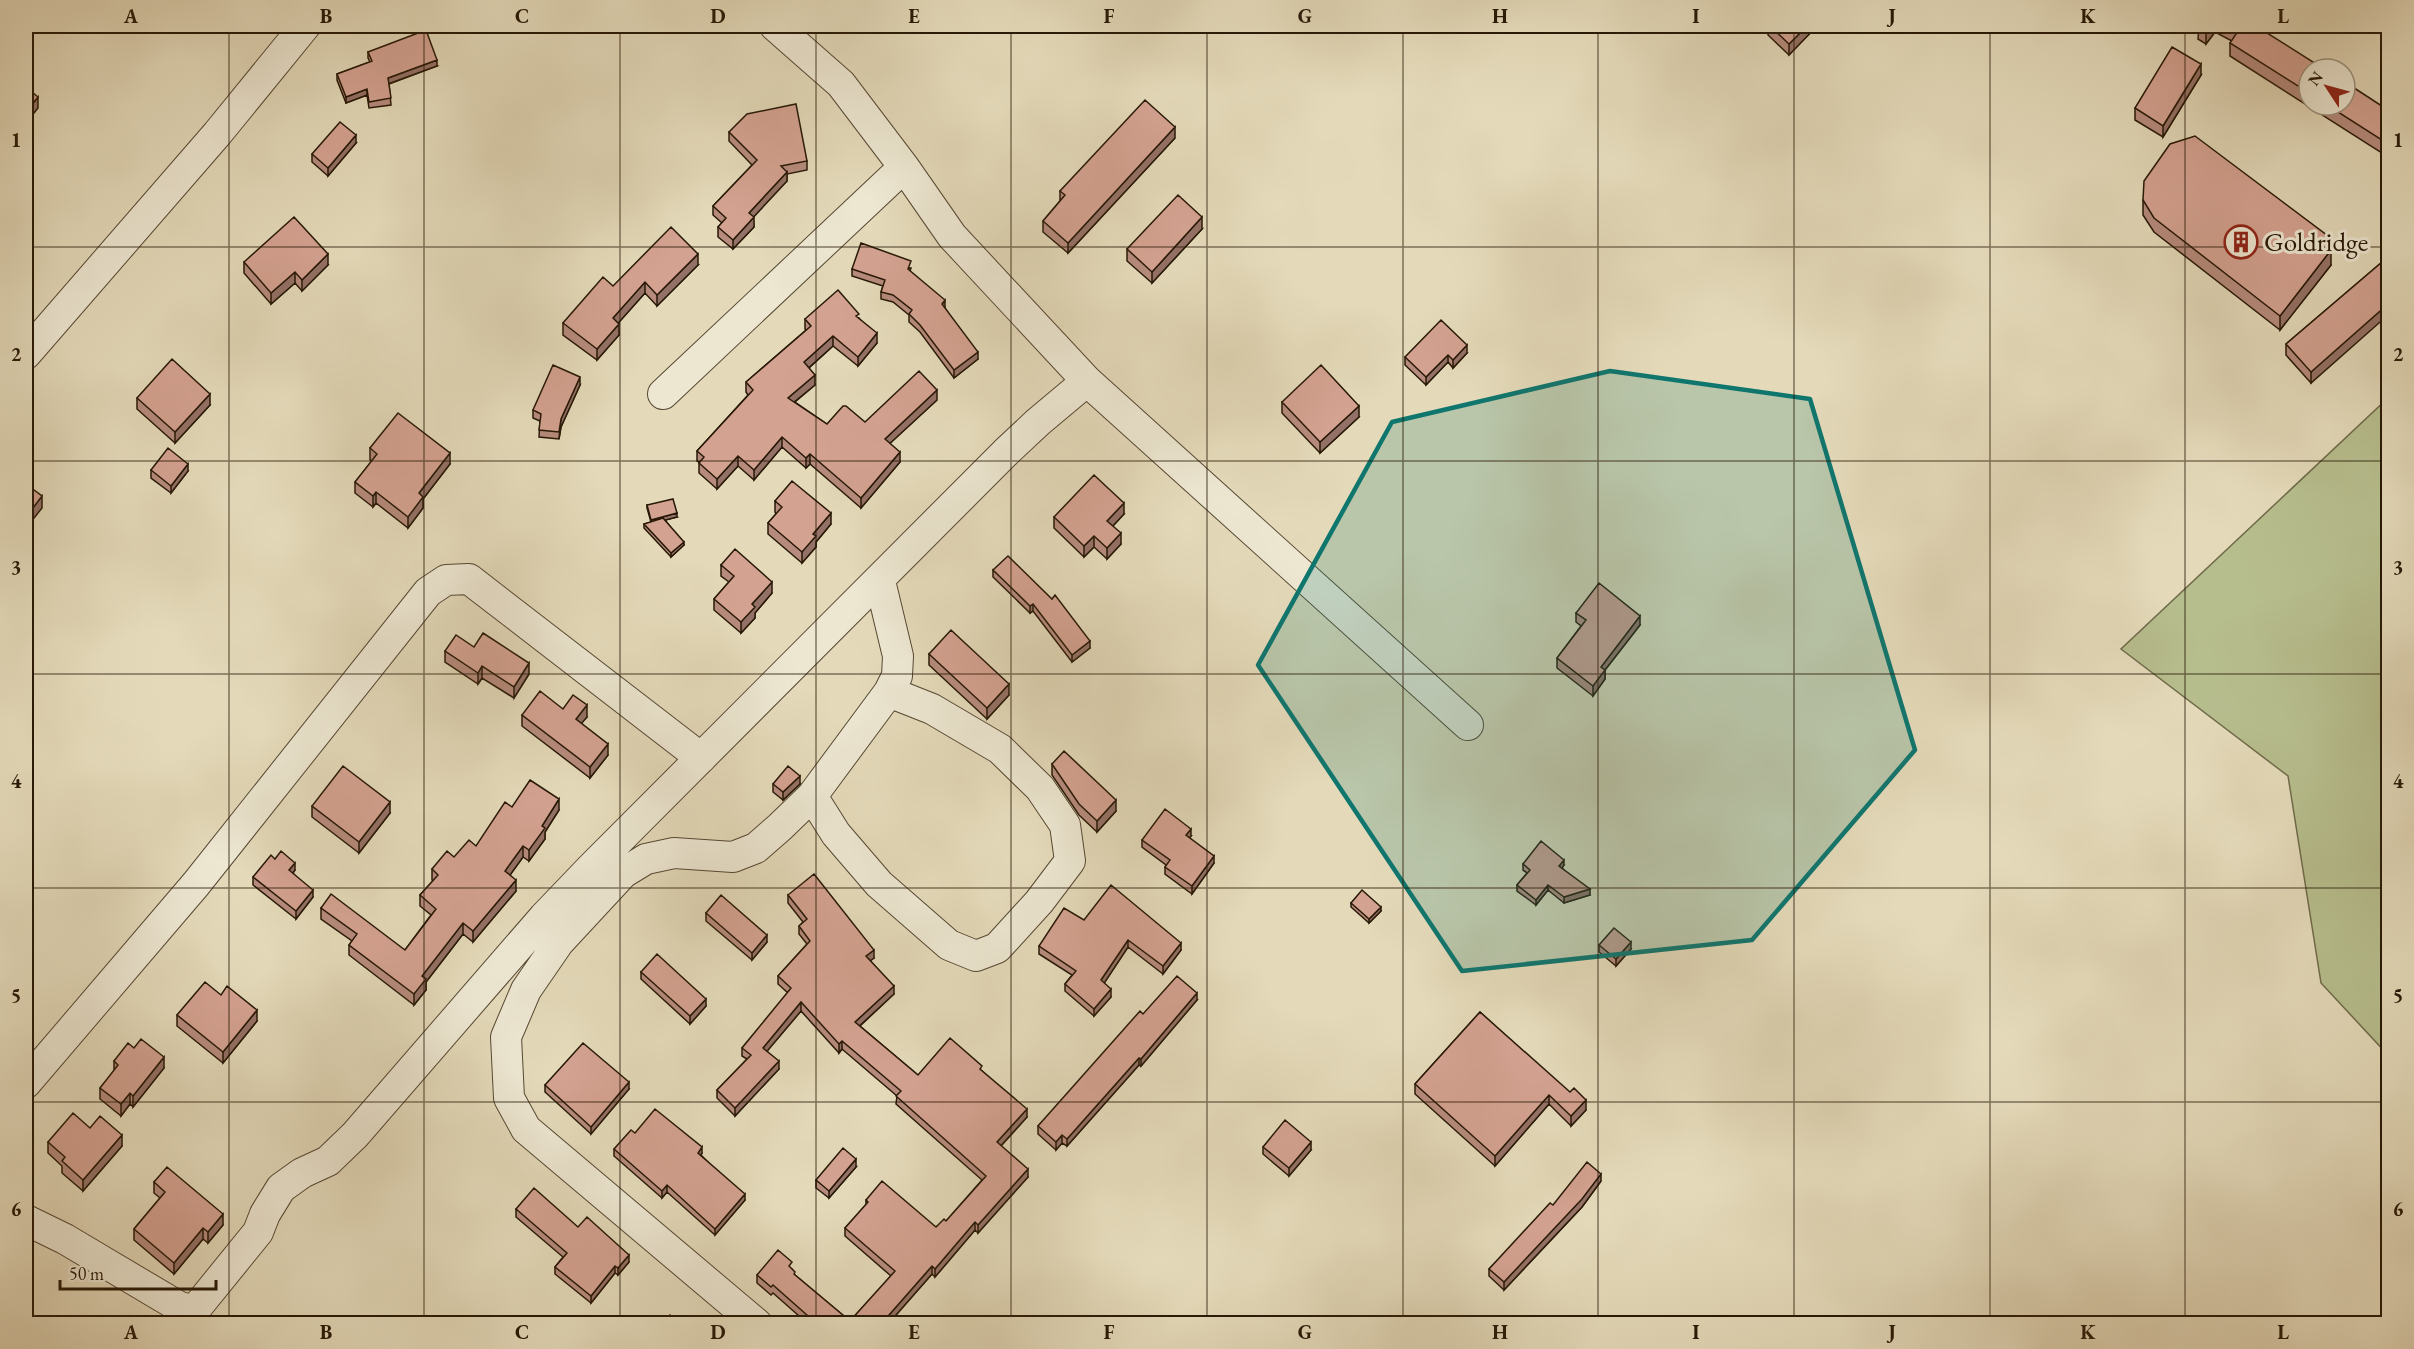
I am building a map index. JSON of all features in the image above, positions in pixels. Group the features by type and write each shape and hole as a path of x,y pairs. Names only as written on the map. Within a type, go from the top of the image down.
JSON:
{"street":[{"path":"26,354 217,134 305,26"},
{"path":"775,26 841,84 904,167 952,236 1087,381 1468,725"},
{"path":"663,394 904,167"},
{"path":"26,1220 65,1239 183,1309 198,1306 258,1232 265,1214 281,1188 302,1173 328,1161 355,1135 544,917 1005,453 1087,381"},
{"path":"26,1083 196,884 429,592 446,580 469,579 701,758"},
{"path":"757,1323 526,1129 509,1098 506,1037 526,990 560,942 623,873 646,859 674,853 733,857 756,848 812,796 889,692 897,676 898,656 880,580"},
{"path":"812,796 836,834 879,885 949,945 976,956 998,948 1039,903 1058,878 1070,861 1065,825 1040,788 1000,749 932,709 889,692"}],"highlighted area":[{"path":"1610,371 1810,399 1915,750 1752,940 1462,971 1258,665 1392,422"}],"green space":[{"path":"2388,398 2388,1055 2321,983 2288,776 2121,649"}],"building":[{"path":"1770,26 1807,26 1789,44"},
{"path":"2198,26 2211,26 2206,31"},
{"path":"2227,26 2256,26 2305,57 2297,57 2297,85 2230,43 2238,31"},
{"path":"426,30 437,60 388,78 391,98 369,102 367,89 346,97 337,74 372,61 368,52"},
{"path":"2172,47 2201,64 2163,126 2135,108"},
{"path":"26,87 38,97 26,112"},
{"path":"2357,90 2388,110 2388,144 2346,117 2357,117"},
{"path":"1145,100 1175,127 1068,243 1043,221 1065,195 1060,191"},
{"path":"796,104 807,161 781,166 787,172 749,213 754,217 733,240 718,227 726,218 713,206 757,160 729,132 747,114"},
{"path":"340,122 356,135 328,168 312,154"},
{"name":"Goldridge","path":"2195,136 2328,236 2331,250 2280,316 2154,218 2143,200 2144,181 2170,144"},
{"path":"1178,195 1202,217 1152,272 1127,249"},
{"path":"294,217 328,254 302,280 295,272 271,293 244,262"},
{"path":"671,227 698,254 657,295 645,282 613,318 619,324 597,349 563,323 603,277 613,286"},
{"path":"861,243 911,261 908,269 945,300 942,304 978,352 954,370 909,314 912,310 893,295 881,292 885,280 852,269"},
{"path":"2388,251 2388,304 2311,372 2286,344 2382,262"},
{"path":"838,290 859,314 856,316 877,333 858,357 833,336 804,362 815,375 788,398 827,424 843,406 865,422 919,371 937,390 885,439 900,452 861,498 810,454 806,458 782,437 754,470 738,456 717,479 699,463 704,457 697,451 753,390 746,382 811,326 805,319"},
{"path":"1441,320 1467,345 1453,360 1448,355 1426,377 1405,357"},
{"path":"172,359 210,394 175,432 137,398"},
{"path":"553,365 580,377 561,419 559,432 539,430 541,414 533,410"},
{"path":"1321,365 1359,406 1320,442 1282,402"},
{"path":"398,413 450,453 419,493 423,497 408,517 376,492 373,496 355,482 377,454 370,448"},
{"path":"168,448 188,464 171,486 151,470"},
{"path":"1094,475 1124,503 1107,521 1121,533 1107,548 1094,536 1084,546 1054,517"},
{"path":"792,481 831,513 813,534 816,536 802,552 768,523 782,507 775,501"},
{"path":"26,484 42,496 26,517"},
{"path":"673,499 677,513 651,520 647,505"},
{"path":"663,518 684,542 671,553 644,524"},
{"path":"735,549 772,582 752,604 755,607 741,622 714,599 734,576 721,565"},
{"path":"1008,556 1052,599 1055,595 1090,641 1072,655 1033,604 1030,606 993,570"},
{"path":"1599,583 1640,616 1601,667 1605,670 1593,686 1557,658 1586,620 1576,613"},
{"path":"951,630 1009,684 987,708 929,654"},
{"path":"483,633 529,663 514,687 482,666 478,673 445,651 456,635 474,647"},
{"path":"540,691 563,709 573,695 587,705 576,719 608,744 590,767 522,715"},
{"path":"1064,751 1116,800 1097,821 1079,804 1052,764"},
{"path":"343,766 390,802 359,842 312,806"},
{"path":"788,766 800,776 783,792 773,784"},
{"path":"530,780 559,799 542,826 545,828 529,850 523,846 505,871 516,880 473,931 463,923 422,976 426,979 414,994 349,945 357,934 321,908 331,894 405,950 436,909 420,895 438,875 432,869 447,851 454,857 469,840 476,846 505,802 512,807"},
{"path":"1165,809 1191,829 1186,835 1214,856 1192,886 1165,867 1170,860 1142,840"},
{"path":"1541,841 1564,860 1559,866 1590,889 1564,897 1548,885 1536,900 1517,885 1530,870 1523,864"},
{"path":"281,851 295,863 289,870 313,890 296,911 253,877 271,855 275,859"},
{"path":"814,874 874,950 866,956 894,986 855,1022 918,1075 950,1038 982,1066 980,1069 1027,1109 997,1142 1028,1169 978,1225 975,1222 935,1269 932,1266 882,1323 816,1323 773,1285 771,1287 757,1275 778,1250 792,1262 789,1266 795,1272 794,1274 850,1321 895,1271 845,1228 868,1202 866,1200 882,1181 936,1227 944,1219 946,1221 986,1176 896,1096 901,1091 842,1041 839,1044 801,1002 763,1048 779,1061 735,1108 717,1090 751,1055 742,1048 791,988 778,976 810,941 799,926 807,919 788,895"},
{"path":"1111,885 1181,943 1163,966 1128,940 1101,980 1111,989 1094,1009 1065,984 1076,971 1039,946 1064,908 1084,920"},
{"path":"1362,890 1381,907 1369,919 1351,903"},
{"path":"721,895 767,935 752,953 706,913"},
{"path":"1614,928 1631,942 1616,959 1599,945"},
{"path":"657,954 706,999 690,1016 641,972"},
{"path":"1177,976 1197,993 1141,1059 1139,1058 1067,1139 1062,1135 1056,1142 1038,1126 1140,1011 1143,1014"},
{"path":"205,982 221,995 227,986 257,1010 223,1052 177,1015"},
{"path":"1480,1012 1570,1092 1574,1088 1586,1100 1571,1116 1549,1095 1495,1156 1415,1084"},
{"path":"141,1039 164,1057 133,1096 130,1093 121,1104 100,1088 118,1065 114,1061 128,1043 134,1048"},
{"path":"583,1043 629,1082 591,1127 545,1085"},
{"path":"655,1109 702,1147 698,1153 745,1194 715,1229 667,1185 662,1191 614,1149 631,1130 635,1133"},
{"path":"73,1113 90,1128 100,1116 122,1135 83,1180 62,1161 65,1157 48,1142"},
{"path":"1285,1120 1311,1142 1289,1168 1263,1147"},
{"path":"843,1148 856,1159 829,1191 816,1180"},
{"path":"1587,1162 1601,1174 1582,1199 1504,1282 1489,1269 1550,1203 1553,1205"},
{"path":"167,1167 223,1214 208,1232 203,1228 174,1263 134,1229 165,1192 154,1182"},
{"path":"534,1188 578,1227 587,1217 629,1255 618,1268 615,1266 591,1296 555,1267 567,1253 516,1209"},
{"path":"670,1315 680,1323 662,1323"}],"place":[{"name":"Goldridge","path":"2241,242"}]}
